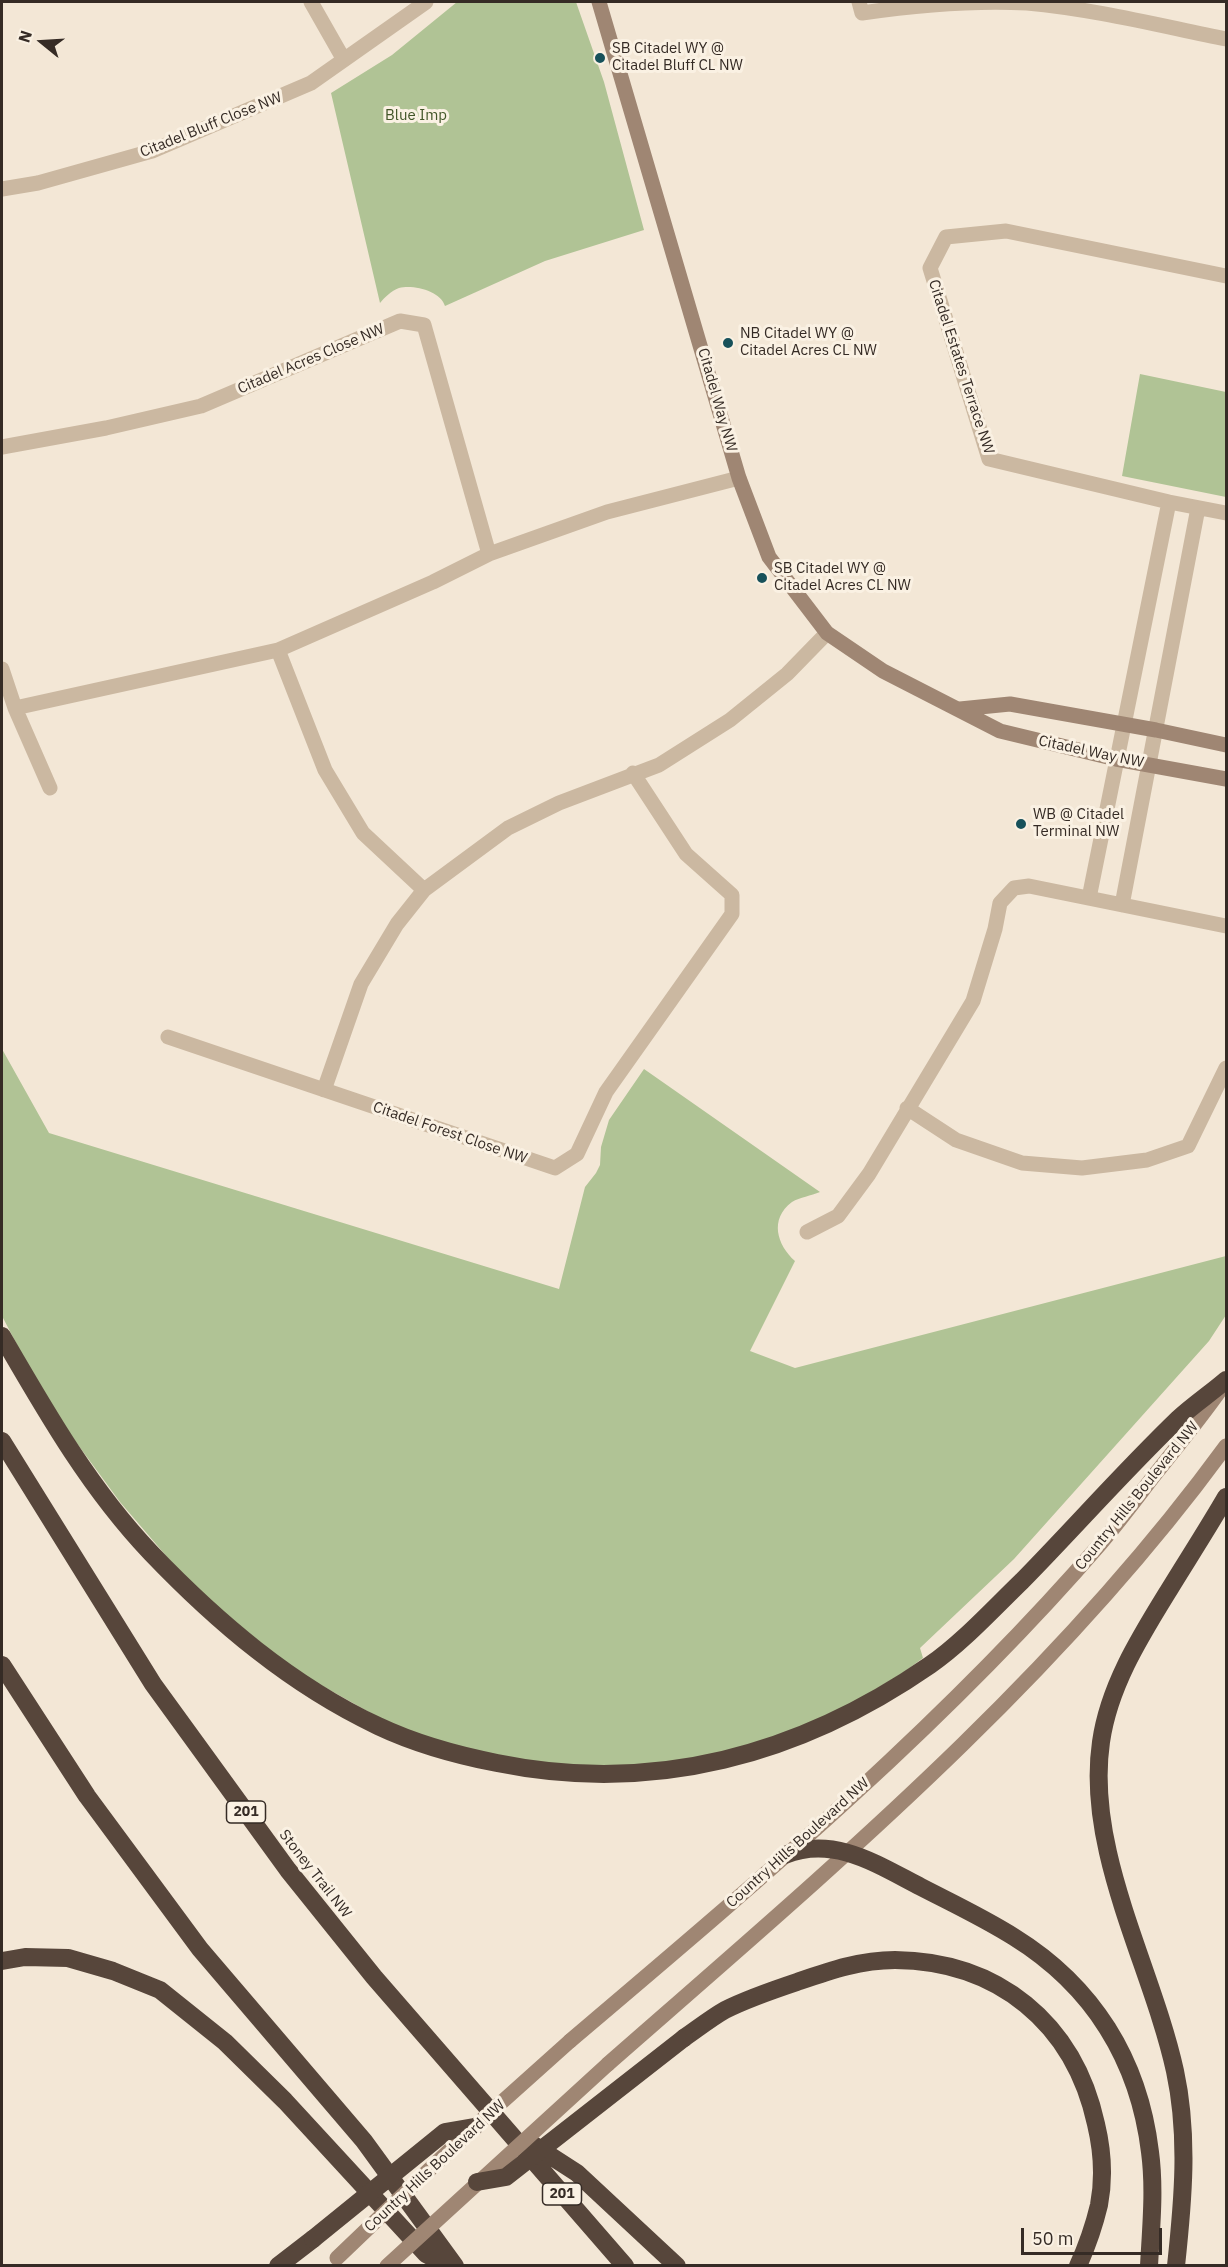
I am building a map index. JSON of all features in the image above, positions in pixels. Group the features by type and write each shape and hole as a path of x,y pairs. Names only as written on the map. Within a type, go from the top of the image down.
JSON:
{"highway":[{"path":"2,1336 66,1444 112,1507 149,1551 250,1646 283,1670 378,1726 423,1744 470,1758 561,1773 613,1775 644,1773 729,1760 767,1749 821,1728 885,1695 936,1661 992,1610 1180,1417 1227,1380"},
{"name":"Stoney Trail NW","path":"2,1441 153,1684 288,1870 374,1977 625,2265"},
{"path":"1176,2265 1185,2163 1175,2072 1154,1997 1110,1859 1100,1807 1099,1768 1101,1742 1107,1716 1128,1660 1227,1497"},
{"path":"2,1665 87,1796 200,1949 364,2141 455,2265"},
{"path":"785,1855 810,1848 824,1847 847,1851 1016,1938 1077,1987 1100,2014 1119,2047 1145,2118 1151,2154 1152,2214 1149,2265"},
{"path":"2,1961 26,1957 68,1958 113,1971 160,1990 225,2042 285,2101 426,2254 449,2265"},
{"path":"477,2182 506,2177 684,2038 724,2011 768,1990 832,1969 894,1960 928,1963 991,1980 1017,1997 1042,2018 1066,2047 1082,2076 1091,2099 1099,2137 1102,2171 1099,2203 1088,2244 1078,2265"},
{"path":"499,2123 577,2173 677,2265"},
{"path":"278,2265 314,2239 445,2133 474,2127"}],"main road":[{"name":"Citadel Way NW","path":"600,2 739,478 769,557 827,633 883,670 1000,731 1116,759 1227,779"},
{"path":"960,709 1010,704 1156,730 1227,746"},
{"name":"Country Hills Boulevard NW","path":"333,2262 474,2127 570,2041 753,1885 896,1755 1031,1620 1102,1542 1205,1412 1227,1380"},
{"path":"387,2265 608,2064 792,1903 940,1766 1077,1630 1194,1491 1227,1446"}],"street":[{"path":"311,2 344,60"},
{"name":"Citadel Bluff Close NW","path":"2,189 38,183 152,151 311,83 426,2"},
{"path":"859,2 862,13 929,4 1026,3 1097,7 1227,39"},
{"name":"Citadel Estates Terrace NW","path":"1227,276 1006,231 946,237 930,268 989,459 1169,502 1227,513"},
{"name":"Citadel Acres Close NW","path":"2,447 106,428 201,406 400,321 424,325 489,554"},
{"path":"15,708 278,650 432,582 489,554 607,512 739,478"},
{"path":"1089,898 1169,502"},
{"path":"1122,905 1198,508"},
{"path":"168,1037 324,1090 361,984 397,924 424,890 508,828 559,803 659,765 730,720 787,674 827,633"},
{"path":"278,650 325,770 357,824 363,833 424,890"},
{"path":"2,669 15,708 50,788"},
{"name":"Citadel Forest Close NW","path":"324,1090 555,1168 577,1154 606,1092 732,914 732,895 686,854 633,773"},
{"path":"807,1232 838,1216 869,1174 973,1001 995,929 1000,903 1014,888 1029,886 1227,926"},
{"path":"907,1108 956,1140 1022,1163 1082,1168 1147,1160 1188,1146 1227,1068"}],"green space":[{"name":"Blue Imp","path":"457,2 576,2 604,82 644,230 545,261 445,306 438,296 412,287 396,289 380,303 331,93 392,55"},
{"path":"1140,374 1226,392 1226,497 1122,476"},
{"path":"2,1049 49,1133 559,1289 585,1187 600,1165 601,1147 609,1120 644,1069 820,1192 792,1202 780,1216 778,1232 780,1240 795,1261 750,1351 795,1368 1226,1256 1226,1315 1209,1341 1014,1559 920,1648 923,1658 904,1672 835,1714 751,1748 655,1767 514,1763 401,1730 294,1670 192,1586 120,1502 48,1404 2,1316"}],"place":[{"name":"SB Citadel WY @ Citadel Bluff CL NW","path":"600,58"},
{"name":"NB Citadel WY @ Citadel Acres CL NW","path":"728,343"},
{"name":"SB Citadel WY @ Citadel Acres CL NW","path":"762,578"},
{"name":"WB @ Citadel Terminal NW","path":"1021,824"}]}
